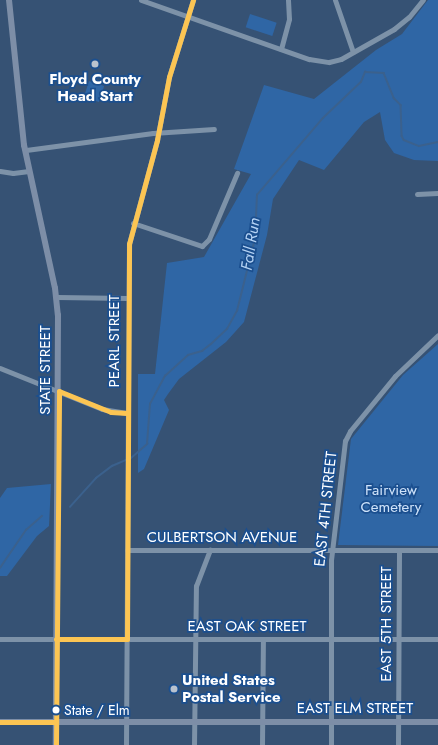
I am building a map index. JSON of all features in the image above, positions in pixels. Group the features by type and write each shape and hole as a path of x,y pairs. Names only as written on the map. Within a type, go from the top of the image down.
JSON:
{"main road":[{"name":"STATE STREET","path":"9,0 29,171 57,297 59,391 56,745"},
{"name":"EAST ELM STREET","path":"0,722 438,722"}],"street":[{"path":"141,0 185,14 188,18 323,62 341,59 402,24 423,0"},
{"name":"PEARL STREET","path":"126,745 127,298 129,244 133,223 158,133 170,77 193,0"},
{"path":"281,49 288,23 288,0"},
{"path":"335,0 353,52"},
{"path":"26,150 158,133 214,129"},
{"path":"0,171 13,173 29,171"},
{"path":"133,223 202,246 209,238 237,173"},
{"path":"417,194 438,193"},
{"path":"57,297 127,298"},
{"name":"EAST 4TH STREET","path":"331,745 332,550 347,436 400,370 438,335"},
{"path":"0,368 111,412 127,413"},
{"name":"CULBERTSON AVENUE","path":"127,550 438,550"},
{"path":"194,745 197,580 210,550"},
{"name":"EAST 5TH STREET","path":"398,745 400,550"},
{"name":"EAST OAK STREET","path":"0,639 438,639"},
{"path":"262,745 263,639"}],"green space":[{"path":"428,0 438,0 438,161 414,160 394,153 385,140 380,112 364,122 324,170 299,160 273,199 267,235 244,322 226,342 179,379 168,394 164,400 169,410 144,469 138,473 138,374 155,374 167,263 204,257 251,174 234,169 264,85 314,99 376,50 402,34"},
{"path":"250,14 277,23 272,36 246,27"},
{"path":"89,81 104,86 99,102 84,97"},
{"name":"Fairview Cemetery","path":"438,344 438,546 338,545 351,439 403,375"},
{"path":"51,484 49,526 37,536 7,576 0,576 0,498 7,488"}],"waterway":[{"name":"Fall Run","path":"130,459 147,444 150,404 165,376 188,355 202,351 211,344 227,329 237,311 255,239 257,195 323,118 361,82 365,72 384,73 394,98 401,105 402,136 404,140 419,146 438,142"},
{"name":"Fall Run","path":"70,507 96,478 112,466 126,460"},
{"name":"Fall Run","path":"0,568 26,530 42,516"}],"transit line":[{"path":"56,639 127,639 129,244 157,140 169,77 193,0"},
{"path":"56,745 59,391 111,412 127,413"},
{"path":"0,722 56,722"}],"place":[{"name":"Floyd County Head Start","path":"95,64"},
{"name":"United States Postal Service","path":"174,689"},
{"name":"State / Elm","path":"56,710"}]}
